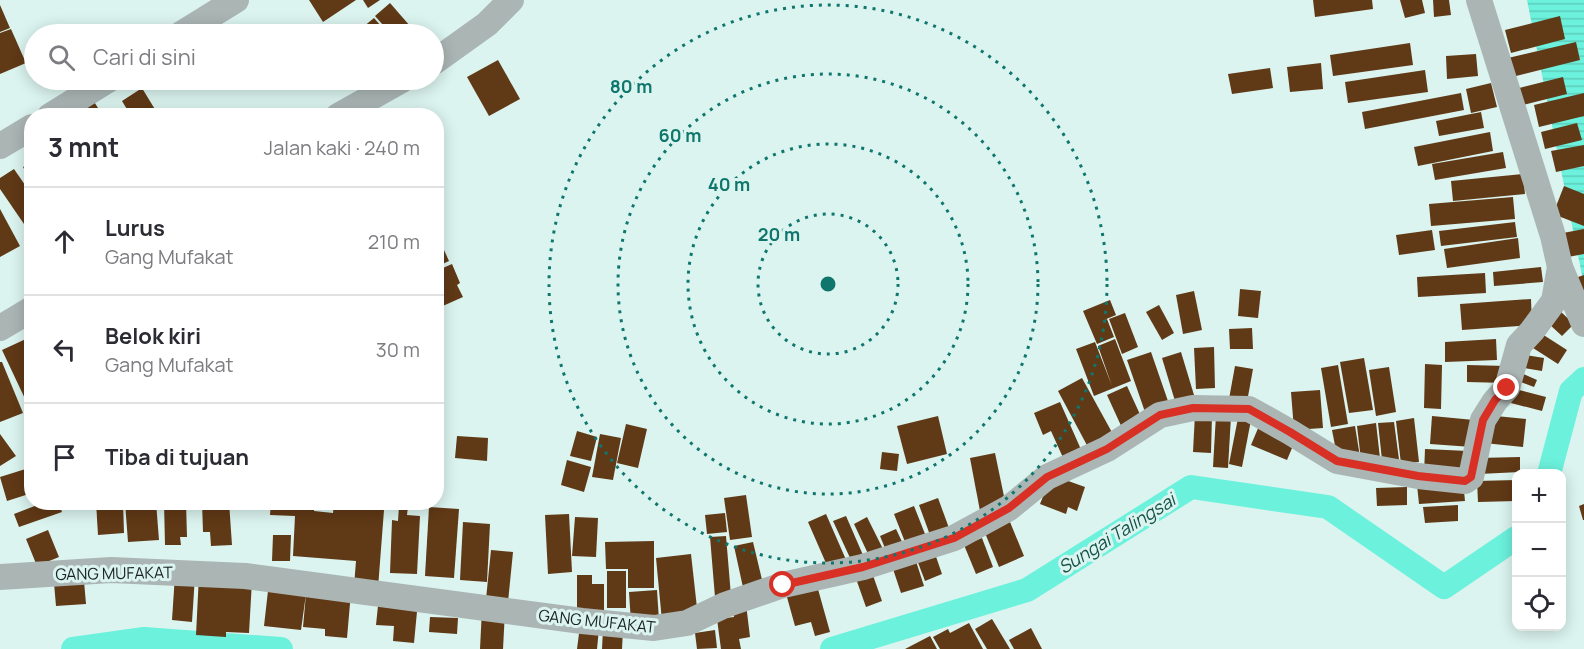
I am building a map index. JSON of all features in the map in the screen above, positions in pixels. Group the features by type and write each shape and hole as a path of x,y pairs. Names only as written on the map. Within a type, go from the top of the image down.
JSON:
{"street":[{"path":"197,24 236,0"},
{"path":"444,55 487,24 511,0"},
{"path":"1479,0 1564,274 1584,324"},
{"path":"63,108 92,90"},
{"path":"353,108 385,90"},
{"path":"0,147 24,132"},
{"name":"GANG MUFAKAT","path":"0,577 111,570 245,576 582,621 654,628 687,623 725,605 783,585 863,567 954,538 1009,508 1047,477 1107,449 1160,415 1193,408 1249,409 1337,461 1418,476 1465,481 1471,477 1483,420 1495,400 1507,388 1519,345 1554,301 1564,274"},
{"path":"0,328 24,314"}],"shaded area":[{"path":"1527,0 1584,0 1584,285"}],"building":[{"path":"309,0 356,0 323,22"},
{"path":"363,0 380,0 368,8"},
{"path":"1313,0 1372,0 1373,9 1315,17"},
{"path":"1400,0 1422,0 1425,13 1405,18"},
{"path":"1433,0 1449,0 1451,15 1434,17"},
{"path":"390,3 408,24 382,24 375,16"},
{"path":"0,5 10,28 0,32"},
{"path":"1560,16 1565,39 1511,53 1505,30"},
{"path":"374,18 379,24 367,24"},
{"path":"11,29 24,58 24,64 0,74 0,33"},
{"path":"1576,42 1580,60 1512,77 1508,58"},
{"path":"1410,43 1413,65 1333,76 1330,55"},
{"path":"1476,54 1478,76 1447,79 1446,56"},
{"path":"498,60 520,99 489,116 467,77"},
{"path":"1321,63 1323,89 1290,92 1287,67"},
{"path":"1270,68 1273,88 1232,94 1228,74"},
{"path":"1425,70 1428,92 1348,103 1345,82"},
{"path":"1563,77 1567,94 1523,105 1519,88"},
{"path":"1491,83 1497,107 1471,113 1466,89"},
{"path":"139,90 143,90 154,108 126,108 122,101"},
{"path":"1461,93 1464,110 1365,129 1362,112"},
{"path":"1584,93 1584,116 1539,127 1534,105"},
{"path":"93,100 98,108 81,108"},
{"path":"1481,112 1484,128 1439,136 1436,121"},
{"path":"1577,123 1582,140 1545,149 1541,132"},
{"path":"1490,132 1493,151 1418,166 1414,147"},
{"path":"1584,145 1584,166 1556,172 1551,151"},
{"path":"1503,152 1506,168 1435,180 1432,164"},
{"path":"14,169 24,183 24,224 0,189 0,178"},
{"path":"1523,174 1525,194 1453,201 1451,181"},
{"path":"1564,186 1584,194 1584,226 1553,214"},
{"path":"1513,197 1515,219 1431,226 1429,204"},
{"path":"0,209 20,246 0,257"},
{"path":"1515,222 1517,237 1441,246 1439,231"},
{"path":"1584,229 1584,254 1568,257 1563,233"},
{"path":"1432,230 1435,250 1399,255 1396,235"},
{"path":"1518,238 1520,258 1447,268 1444,249"},
{"path":"444,250 449,261 444,263"},
{"path":"452,264 460,283 457,285 463,297 444,305 444,268"},
{"path":"1541,267 1543,282 1494,286 1493,272"},
{"path":"1485,273 1486,293 1418,297 1417,277"},
{"path":"1584,275 1584,295 1578,277"},
{"path":"1240,289 1261,291 1258,318 1238,316"},
{"path":"1194,291 1202,330 1183,334 1176,295"},
{"path":"1531,299 1532,325 1462,330 1460,304"},
{"path":"1110,300 1116,315 1104,320 1107,319 1114,337 1097,344 1083,311"},
{"path":"1159,305 1174,333 1162,340 1146,312"},
{"path":"1560,311 1574,324 1562,336 1548,323"},
{"path":"1125,313 1138,347 1122,354 1109,319"},
{"path":"1252,328 1253,349 1230,349 1229,329"},
{"path":"1542,334 1567,350 1558,364 1533,348"},
{"path":"1115,339 1131,381 1094,396 1076,349 1095,342 1112,386 1098,346"},
{"path":"1496,339 1497,360 1445,362 1445,342"},
{"path":"24,340 24,397 2,350"},
{"path":"1214,347 1215,388 1196,389 1194,348"},
{"path":"1151,352 1169,404 1145,412 1127,360"},
{"path":"1181,352 1194,395 1175,401 1162,358"},
{"path":"1520,354 1544,358 1542,371 1518,367"},
{"path":"1364,358 1373,410 1349,413 1340,362"},
{"path":"0,362 2,362 23,413 0,422"},
{"path":"1425,364 1442,365 1441,409 1424,408"},
{"path":"1338,365 1348,424 1331,427 1321,368"},
{"path":"1467,365 1507,366 1507,383 1467,382"},
{"path":"1235,366 1253,369 1247,402 1229,399"},
{"path":"1389,367 1396,412 1376,416 1369,370"},
{"path":"1521,373 1537,380 1534,387 1518,381"},
{"path":"1082,378 1114,436 1089,449 1058,391"},
{"path":"1127,386 1143,421 1123,430 1107,395"},
{"path":"1511,388 1546,397 1542,411 1507,402"},
{"path":"1320,390 1323,428 1294,430 1291,392"},
{"path":"1060,402 1083,454 1065,462 1051,431 1043,435 1034,413"},
{"path":"1195,414 1212,415 1211,453 1193,452"},
{"path":"1216,415 1231,416 1228,468 1213,467"},
{"path":"1486,415 1526,419 1523,447 1484,443"},
{"path":"938,416 947,454 907,464 897,426"},
{"path":"1432,416 1474,420 1472,447 1430,444"},
{"path":"1238,418 1251,420 1242,467 1229,464"},
{"path":"1414,418 1419,462 1401,464 1396,421"},
{"path":"1394,422 1400,467 1383,469 1378,423"},
{"path":"1376,423 1380,458 1361,460 1357,426"},
{"path":"626,424 647,429 638,468 617,463"},
{"path":"1259,426 1295,441 1287,460 1251,445"},
{"path":"1355,426 1360,457 1338,461 1332,430"},
{"path":"577,431 597,437 591,461 570,456"},
{"path":"0,434 16,456 0,466"},
{"path":"600,434 621,438 613,480 592,477"},
{"path":"457,436 488,438 487,461 455,458"},
{"path":"1425,449 1468,451 1467,476 1424,474"},
{"path":"882,452 899,454 897,471 880,469"},
{"path":"995,453 1006,506 980,511 970,458"},
{"path":"1520,457 1520,469 1512,469 1512,472 1479,474 1478,458"},
{"path":"567,460 591,467 584,492 561,485"},
{"path":"24,470 24,496 7,501 0,477"},
{"path":"1057,477 1085,487 1077,511 1068,507 1066,514 1040,504 1050,479"},
{"path":"1512,480 1512,501 1478,502 1477,481"},
{"path":"1463,481 1465,501 1419,504 1417,485"},
{"path":"1407,487 1407,505 1377,506 1376,488"},
{"path":"746,495 752,537 730,540 724,498"},
{"path":"938,498 949,528 930,535 919,505"},
{"path":"1584,504 1584,520 1583,520 1579,506"},
{"path":"1458,505 1458,521 1425,523 1423,507"},
{"path":"914,506 927,539 907,547 894,514"},
{"path":"459,509 454,578 425,576 429,510"},
{"path":"24,510 61,510 62,512 19,527 14,514"},
{"path":"96,510 123,510 124,533 98,535"},
{"path":"126,510 157,510 159,540 128,542"},
{"path":"164,510 186,510 187,537 180,537 181,545 165,545"},
{"path":"202,510 230,510 232,545 211,546 210,532 203,532"},
{"path":"270,510 314,510 333,513 333,510 384,510 378,588 354,586 356,561 293,556 295,516 270,515"},
{"path":"399,510 408,510 407,515 420,516 417,574 390,573 392,520 398,521"},
{"path":"725,513 727,532 707,534 705,515"},
{"path":"569,514 572,572 548,574 545,515"},
{"path":"826,514 847,562 829,570 808,522"},
{"path":"846,516 863,555 851,560 833,521"},
{"path":"575,517 598,518 596,557 572,556"},
{"path":"867,517 884,551 870,558 854,524"},
{"path":"463,522 490,524 487,582 460,580"},
{"path":"1010,522 1024,556 999,567 985,533"},
{"path":"896,529 904,546 887,553 880,536"},
{"path":"48,530 59,557 37,566 26,539"},
{"path":"273,535 291,535 290,561 272,561"},
{"path":"726,536 731,596 715,597 710,537"},
{"path":"982,538 993,567 976,574 964,545"},
{"path":"654,541 654,588 628,588 628,569 606,569 605,542"},
{"path":"753,542 764,588 744,592 734,546"},
{"path":"932,545 942,574 925,581 914,552"},
{"path":"491,550 513,552 508,602 486,599"},
{"path":"913,552 924,586 901,593 890,560"},
{"path":"691,554 698,617 662,621 656,558"},
{"path":"870,567 882,601 866,607 854,573"},
{"path":"607,571 626,571 626,608 607,608"},
{"path":"175,575 195,576 192,622 172,620"},
{"path":"199,575 252,581 249,633 226,632 226,637 196,635"},
{"path":"577,575 592,575 592,584 604,584 604,620 577,620"},
{"path":"84,581 86,604 56,606 54,583"},
{"path":"269,582 351,592 347,638 325,636 325,629 303,627 306,594 301,630 264,626"},
{"path":"816,582 830,632 815,636 811,622 795,626 785,590"},
{"path":"657,590 659,621 631,623 629,592"},
{"path":"379,596 418,601 414,643 393,641 394,626 376,625"},
{"path":"746,604 750,637 739,639 741,649 721,649 717,619 734,617 732,606"},
{"path":"482,609 505,611 503,649 480,649"},
{"path":"430,617 458,618 457,634 429,632"},
{"path":"992,619 1010,649 987,649 975,629"},
{"path":"969,623 983,649 940,649 933,637 948,629 950,633"},
{"path":"580,626 599,629 597,649 577,649"},
{"path":"1031,628 1042,649 1014,649 1009,640"},
{"path":"603,629 623,630 622,649 602,649"},
{"path":"715,630 717,648 697,649 695,633"},
{"path":"930,636 937,649 905,649"}],"waterway":[{"name":"Sungai Talingsai","path":"1550,469 1571,391 1584,379"},
{"name":"Sungai Talingsai","path":"832,649 1027,590 1191,487 1328,507 1444,587 1512,541"},
{"name":"Sungai Talingsai","path":"73,649 144,639 281,649"}],"route":[{"path":"783,585 863,567 954,538 1009,508 1047,477 1107,449 1160,415 1193,408 1249,409 1337,461 1418,476 1465,481 1471,477 1483,420 1495,400 1507,388"}]}
